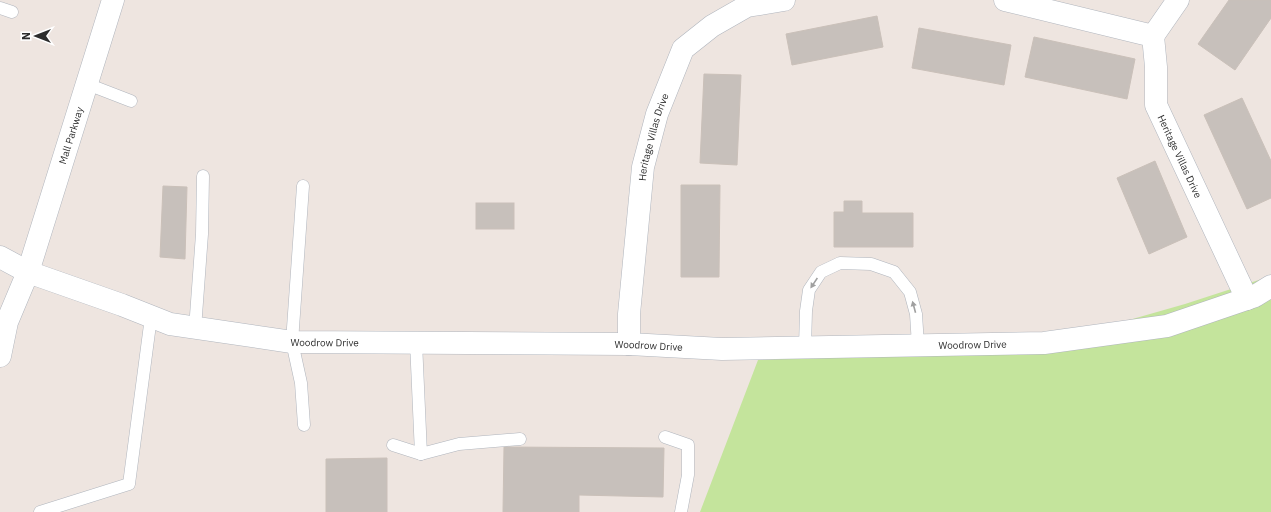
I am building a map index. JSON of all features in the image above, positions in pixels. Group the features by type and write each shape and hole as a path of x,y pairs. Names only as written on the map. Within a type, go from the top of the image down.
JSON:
{"street":[{"name":"Mall Parkway","path":"0,356 7,322 28,272 113,0"},
{"name":"Heritage Villas Drive","path":"629,344 629,314 643,167 656,114 683,49 712,26 746,3 784,0"},
{"path":"1005,0 1153,36 1178,0"},
{"name":"Heritage Villas Drive","path":"1153,36 1156,67 1156,105 1247,299"},
{"name":"Woodrow Drive","path":"0,257 28,272 170,324 292,342 629,344 722,349 1044,343 1167,326 1255,296 1271,286"}],"lane":[{"path":"0,8 12,12"},
{"path":"87,84 131,101"},
{"path":"195,328 202,234 203,176"},
{"path":"303,186 292,342 301,383 304,425"},
{"path":"805,347 806,312 810,290 821,272 840,263 871,264 894,272 910,292 916,314 918,345"},
{"path":"40,512 129,484 151,317"},
{"path":"416,342 421,454"},
{"path":"665,437 688,445 688,475 681,512"},
{"path":"393,445 421,454 459,444 520,439"}],"green space":[{"path":"1271,276 1271,512 700,512 758,360 1024,350 1185,304"}],"building":[{"path":"1229,0 1271,0 1271,18 1235,70 1198,44"},
{"path":"877,16 883,47 792,65 786,34"},
{"path":"919,28 1011,45 1004,85 912,68"},
{"path":"1034,37 1135,59 1127,99 1025,77"},
{"path":"704,74 741,75 737,165 700,163"},
{"path":"1242,98 1271,161 1271,198 1247,209 1204,115"},
{"path":"1155,161 1187,237 1149,254 1117,178"},
{"path":"681,185 720,185 719,277 681,277"},
{"path":"163,186 187,187 185,259 160,257"},
{"path":"844,201 862,201 862,213 913,213 913,247 834,247 834,212 844,212"},
{"path":"476,203 514,203 514,229 476,229"},
{"path":"504,447 664,448 663,497 579,495 579,512 503,512"},
{"path":"387,458 387,512 326,512 326,459"}]}
